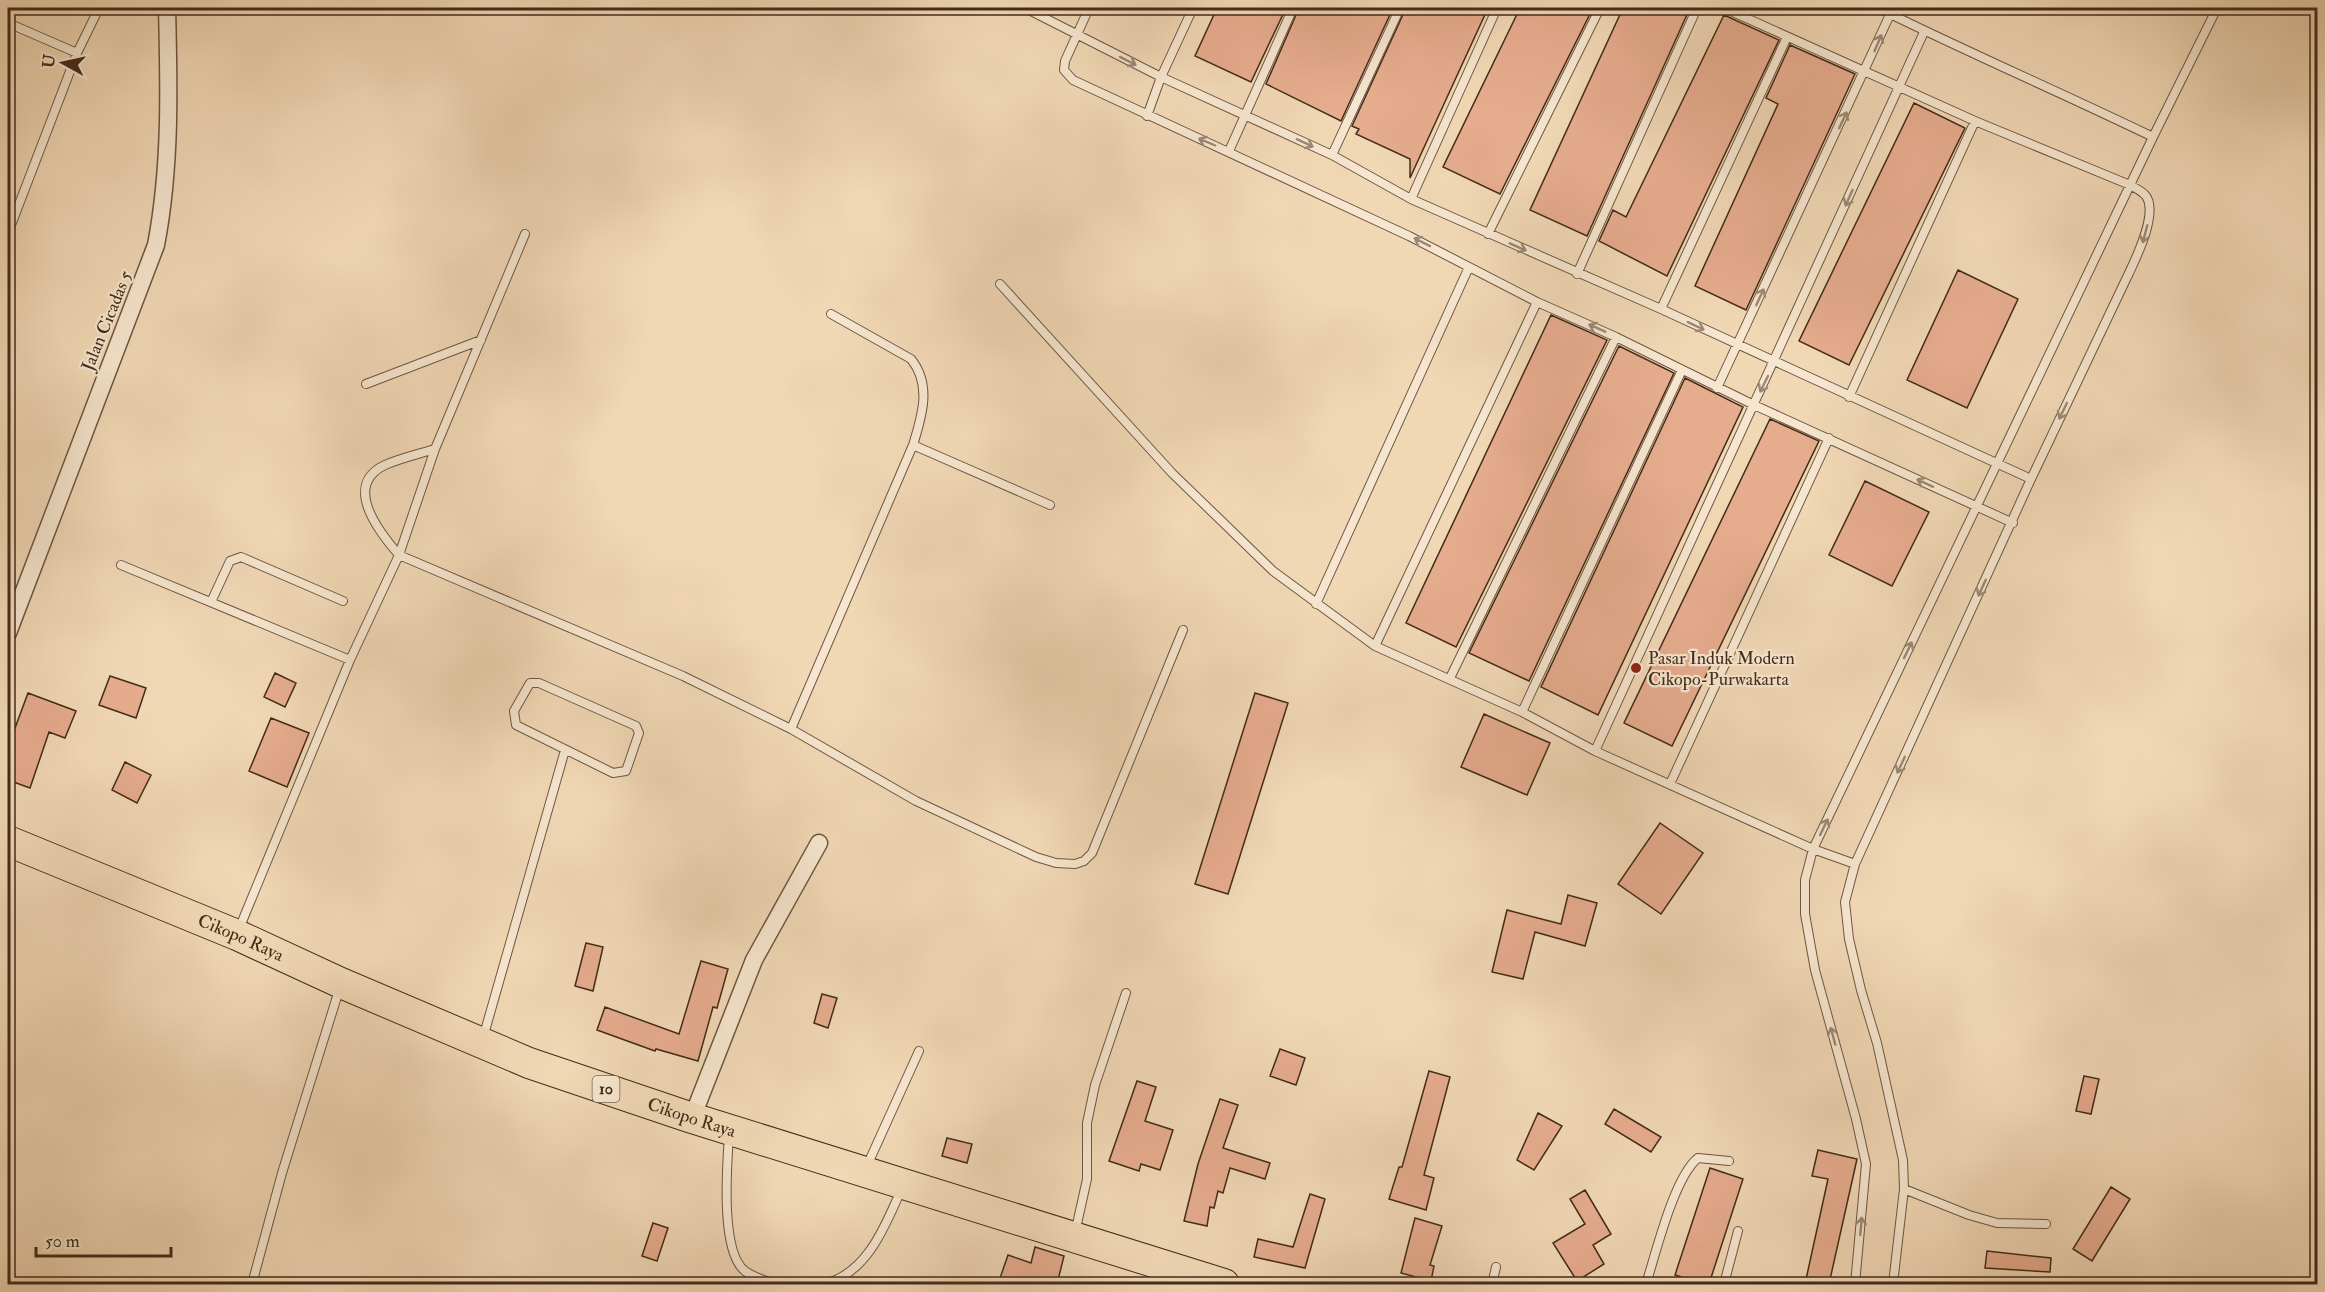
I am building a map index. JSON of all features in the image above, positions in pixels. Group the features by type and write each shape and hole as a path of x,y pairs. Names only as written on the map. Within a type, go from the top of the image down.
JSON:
{"highway":[{"name":"Cikopo Raya","path":"8,841 237,935 341,983 529,1063 729,1130 1224,1284"}],"street":[{"name":"Jalan Cicadas 5","path":"8,633 156,245 162,212 166,158 167,8"},
{"path":"692,1118 754,960 819,843"}],"lane":[{"path":"8,233 77,53 99,8"},
{"path":"1025,8 1161,77 1332,155 1411,199 1661,309 1737,346 2031,479"},
{"path":"1089,8 1065,61 1066,74 1147,116 1229,151 1537,302 1617,337 1717,388 2013,523"},
{"path":"1147,116 1161,77 1193,8"},
{"path":"1229,151 1293,8"},
{"path":"1332,155 1400,8"},
{"path":"1411,199 1497,8"},
{"path":"1488,234 1600,8"},
{"path":"1577,274 1697,8"},
{"path":"1724,8 1975,121 2130,185 2144,194 2150,207 2142,245 2031,479 2013,523 1855,864 1845,902 1850,939 1895,1118 1903,1160 1904,1188 1893,1284"},
{"path":"1878,8 1892,10 1924,32 2015,70 2154,137"},
{"path":"1855,1284 1866,1164 1815,970 1805,914 1805,880 1813,849 2217,8"},
{"path":"1717,388 1866,72 1892,10"},
{"path":"8,23 77,53"},
{"path":"1595,752 1924,32"},
{"path":"1661,309 1786,37"},
{"path":"1849,397 1975,121"},
{"path":"237,935 247,904 350,660 399,555 435,449 525,234"},
{"path":"1316,604 1469,267"},
{"path":"1000,284 1172,473 1273,571 1375,646 1522,712 1595,752 1813,849 1855,864"},
{"path":"1375,646 1537,302"},
{"path":"792,729 913,445 924,397 919,369 911,359 831,314"},
{"path":"1450,678 1617,337"},
{"path":"366,384 481,340"},
{"path":"1522,712 1682,370"},
{"path":"1670,784 1829,438"},
{"path":"913,445 1050,505"},
{"path":"435,449 385,465 370,476 367,483 365,497 374,524 399,555 683,676 792,729 926,806 1036,857 1056,863 1075,864 1084,861 1092,853 1183,630"},
{"path":"211,602 230,561 241,557 343,601"},
{"path":"121,565 350,660"},
{"path":"530,683 539,683 631,723 639,730 628,769 623,774 613,773 565,750 514,722 514,711 530,683"},
{"path":"482,1043 565,750"},
{"path":"252,1284 282,1173 341,983"},
{"path":"1074,1239 1087,1179 1087,1123 1095,1085 1126,993"},
{"path":"865,1171 919,1051"},
{"path":"729,1130 726,1175 732,1253 744,1270 775,1284"},
{"path":"1646,1284 1672,1204 1688,1169 1698,1158 1729,1161"},
{"path":"823,1284 840,1281 867,1256 887,1223 904,1184"},
{"path":"1904,1188 1969,1215 1997,1223 2046,1224"},
{"path":"1724,1284 1738,1231"},
{"path":"1492,1284 1496,1267"}],"building":[{"path":"1217,8 1286,8 1251,82 1195,56"},
{"path":"1299,8 1393,8 1341,121 1266,84"},
{"path":"1406,8 1488,8 1410,178 1410,159 1356,134 1359,129 1352,126"},
{"path":"1520,8 1593,8 1500,194 1443,167"},
{"path":"1623,8 1690,8 1587,236 1530,210"},
{"path":"1724,15 1779,40 1667,276 1599,241 1613,210 1626,217"},
{"path":"1790,45 1855,74 1746,310 1695,286 1778,104 1766,98"},
{"path":"1914,103 1965,128 1849,365 1799,341"},
{"path":"1958,270 2018,299 1967,408 1907,380"},
{"path":"1551,315 1607,340 1456,647 1406,623"},
{"path":"1619,346 1674,373 1529,681 1469,653"},
{"path":"1685,378 1743,407 1598,715 1541,687"},
{"path":"1770,419 1819,441 1672,746 1624,723"},
{"path":"1865,481 1929,512 1892,586 1829,555"},
{"path":"275,673 296,683 285,707 264,697"},
{"path":"110,676 146,688 136,718 99,705"},
{"path":"28,693 76,711 65,738 49,732 30,788 8,780 8,747"},
{"path":"1255,693 1288,703 1228,894 1195,884"},
{"path":"1484,714 1550,743 1527,795 1461,767"},
{"path":"271,718 309,733 287,787 249,771"},
{"path":"125,762 151,775 137,803 112,790"},
{"path":"1660,823 1703,853 1661,914 1618,884"},
{"path":"1568,895 1597,903 1585,946 1535,932 1523,979 1492,972 1507,910 1561,924"},
{"path":"586,943 603,947 593,991 575,986"},
{"path":"701,961 728,969 717,1008 713,1007 698,1061 656,1049 655,1051 597,1030 605,1007 679,1034"},
{"path":"822,994 837,998 828,1028 814,1023"},
{"path":"1280,1049 1305,1058 1296,1085 1270,1076"},
{"path":"1429,1071 1450,1077 1424,1175 1434,1178 1426,1210 1389,1199 1399,1167 1402,1167"},
{"path":"2084,1076 2099,1079 2091,1114 2076,1111"},
{"path":"1137,1081 1156,1087 1145,1121 1173,1130 1160,1170 1141,1164 1139,1171 1109,1161"},
{"path":"1220,1099 1238,1105 1223,1148 1270,1163 1265,1179 1230,1168 1223,1193 1218,1191 1214,1208 1210,1207 1207,1226 1184,1221 1198,1164"},
{"path":"1614,1109 1661,1137 1651,1152 1605,1124"},
{"path":"1538,1113 1562,1126 1534,1170 1517,1160"},
{"path":"947,1138 972,1144 967,1163 942,1156"},
{"path":"1818,1150 1857,1159 1829,1284 1805,1284 1828,1179 1812,1176"},
{"path":"1710,1168 1743,1179 1709,1284 1703,1284 1675,1275"},
{"path":"2111,1187 2130,1199 2092,1261 2073,1249"},
{"path":"1585,1190 1611,1234 1593,1245 1604,1264 1577,1281 1553,1243 1585,1224 1570,1199"},
{"path":"1310,1194 1325,1199 1305,1268 1254,1257 1258,1239 1293,1247"},
{"path":"1415,1218 1442,1226 1430,1265 1434,1266 1431,1281 1401,1273"},
{"path":"653,1223 668,1228 657,1261 642,1256"},
{"path":"1035,1247 1064,1256 1057,1284 998,1284 1008,1255 1031,1263"},
{"path":"1987,1251 2051,1258 2050,1272 1985,1268"}],"place":[{"name":"Pasar Induk Modern Cikopo-Purwakarta","path":"1636,668"}]}
